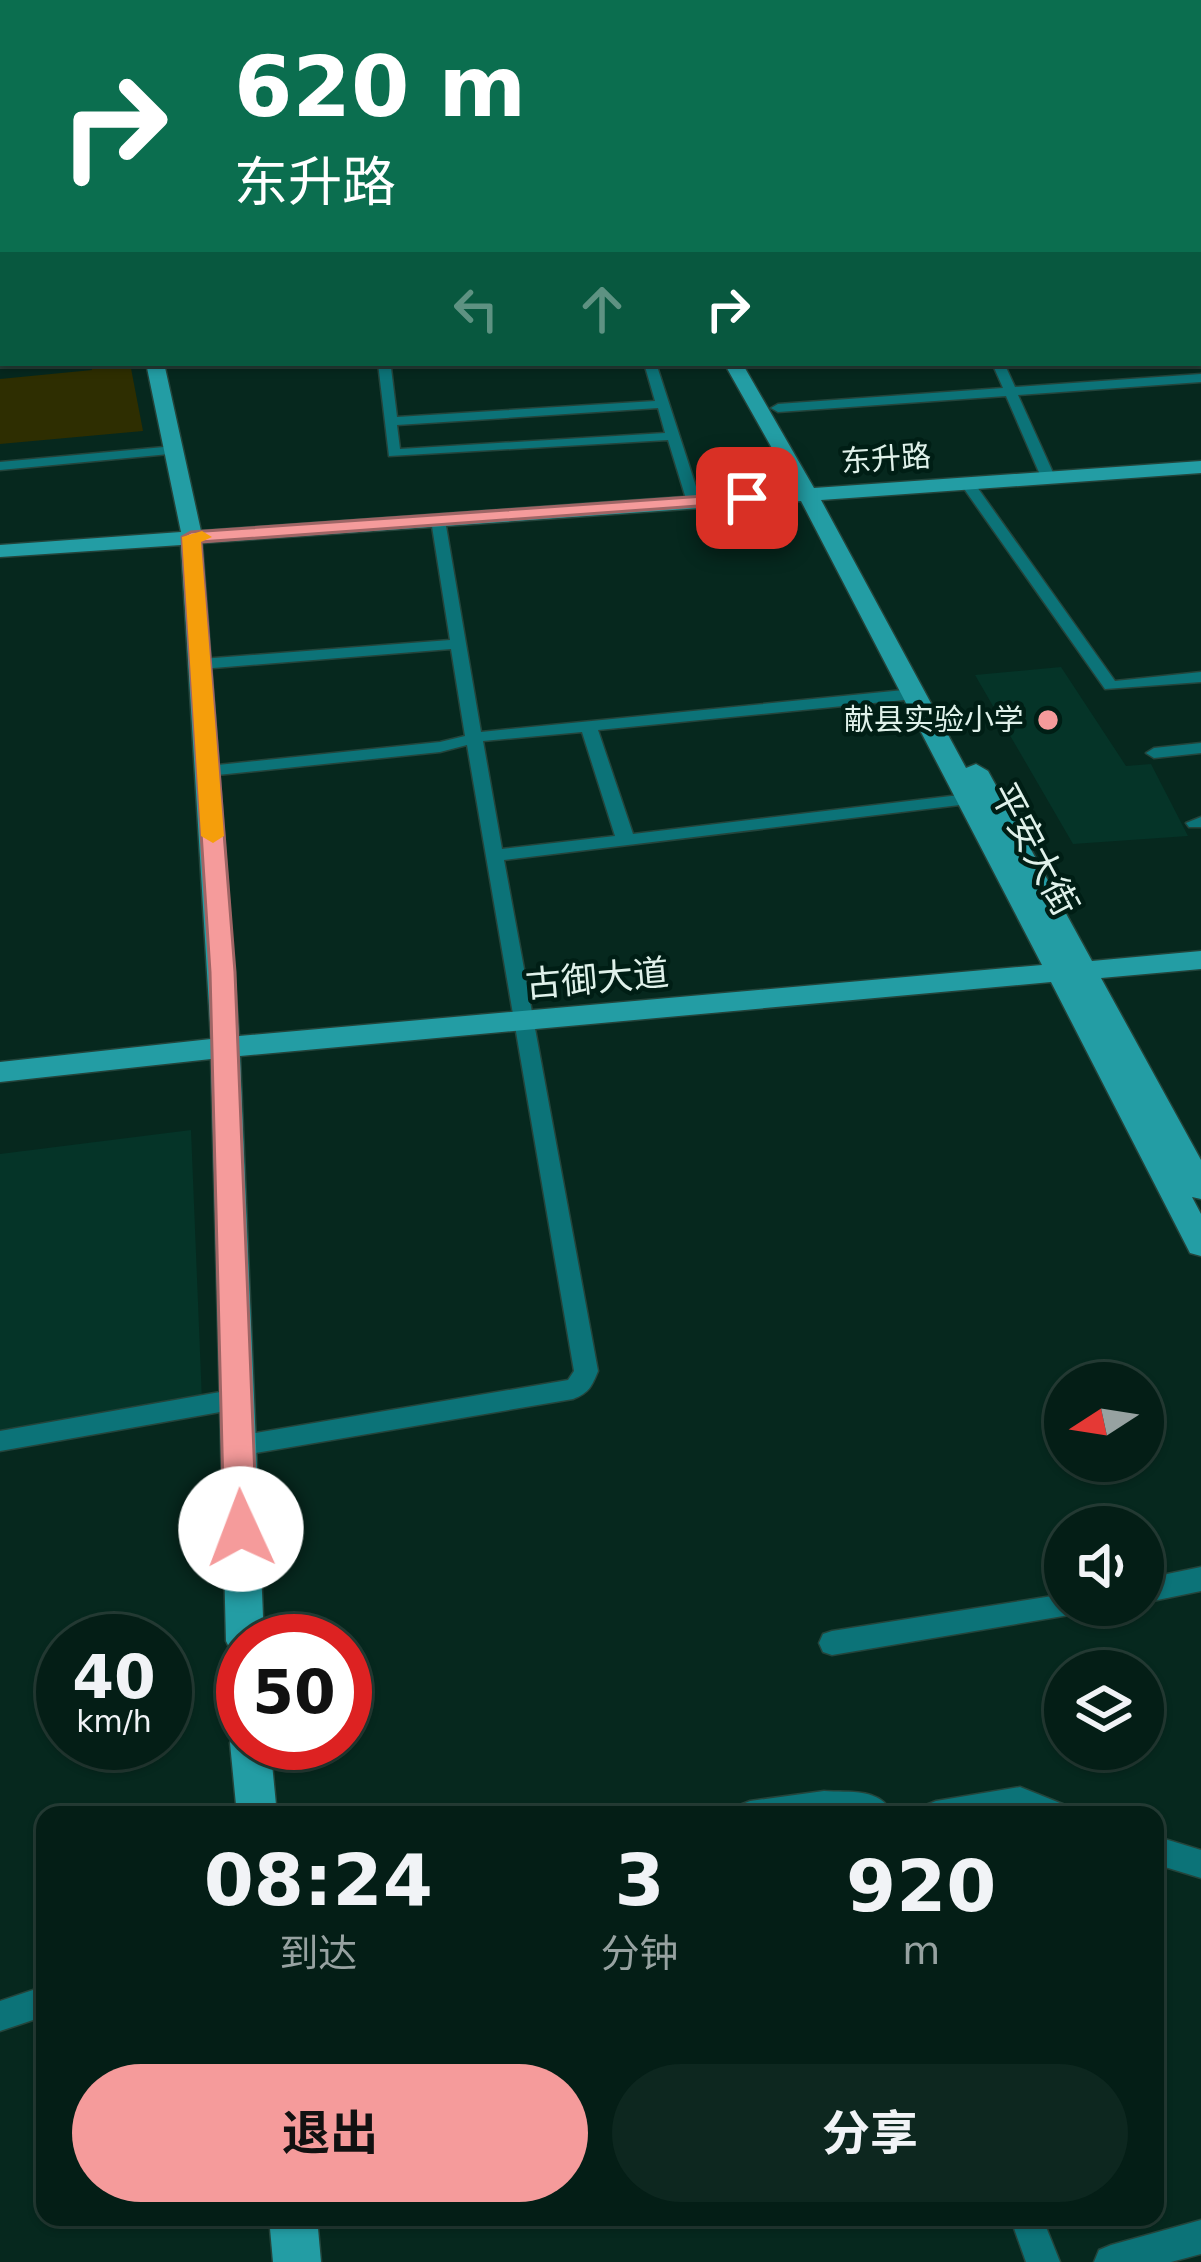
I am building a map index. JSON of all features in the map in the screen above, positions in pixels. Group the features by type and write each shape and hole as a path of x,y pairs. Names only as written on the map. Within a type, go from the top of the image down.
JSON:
{"main road":[{"path":"156,366 191,537 208,770 225,1048 244,1614"},
{"name":"平安大街","path":"735,366 819,493 1072,972 1201,1244"},
{"name":"平安大街","path":"752,366 778,408 968,799 1201,1188"},
{"name":"东升路","path":"0,551 1201,467"},
{"name":"古御大道","path":"0,1072 1201,961"},
{"path":"253,1770 256,1806"},
{"path":"293,2226 297,2262"}],"street":[{"path":"384,366 394,453 674,436"},
{"path":"651,366 694,502"},
{"path":"999,366 1048,477"},
{"path":"778,408 1201,378"},
{"path":"391,421 664,404"},
{"path":"0,466 176,450"},
{"path":"967,483 1112,686 1201,677"},
{"path":"238,1446 581,1384 586,1371 438,520"},
{"path":"200,664 458,644"},
{"path":"208,770 914,694"},
{"path":"588,726 626,841"},
{"path":"1154,753 1201,748"},
{"path":"494,856 968,799"},
{"path":"0,1441 237,1400"},
{"path":"1164,1587 1201,1579"},
{"path":"832,1643 1044,1609"},
{"path":"990,1806 1020,1801 1032,1806"},
{"path":"1164,1853 1201,1864"},
{"path":"0,2016 36,2005"},
{"path":"1029,2226 1043,2262"},
{"path":"1111,2262 1201,2237"}],"shaded area":[{"path":"92,366 131,366 143,431 0,444 0,379 92,370"},
{"name":"献县实验小学","path":"1061,667 1126,766 1151,764 1188,836 1073,844 975,675"},
{"path":"191,1130 202,1401 0,1433 0,1154"}],"slow traffic":[{"path":"202,537 191,537 213,836"}],"place":[{"name":"献县实验小学","path":"1048,720"}],"route":[{"path":"241,1529 223,972 191,537 747,498"}]}
